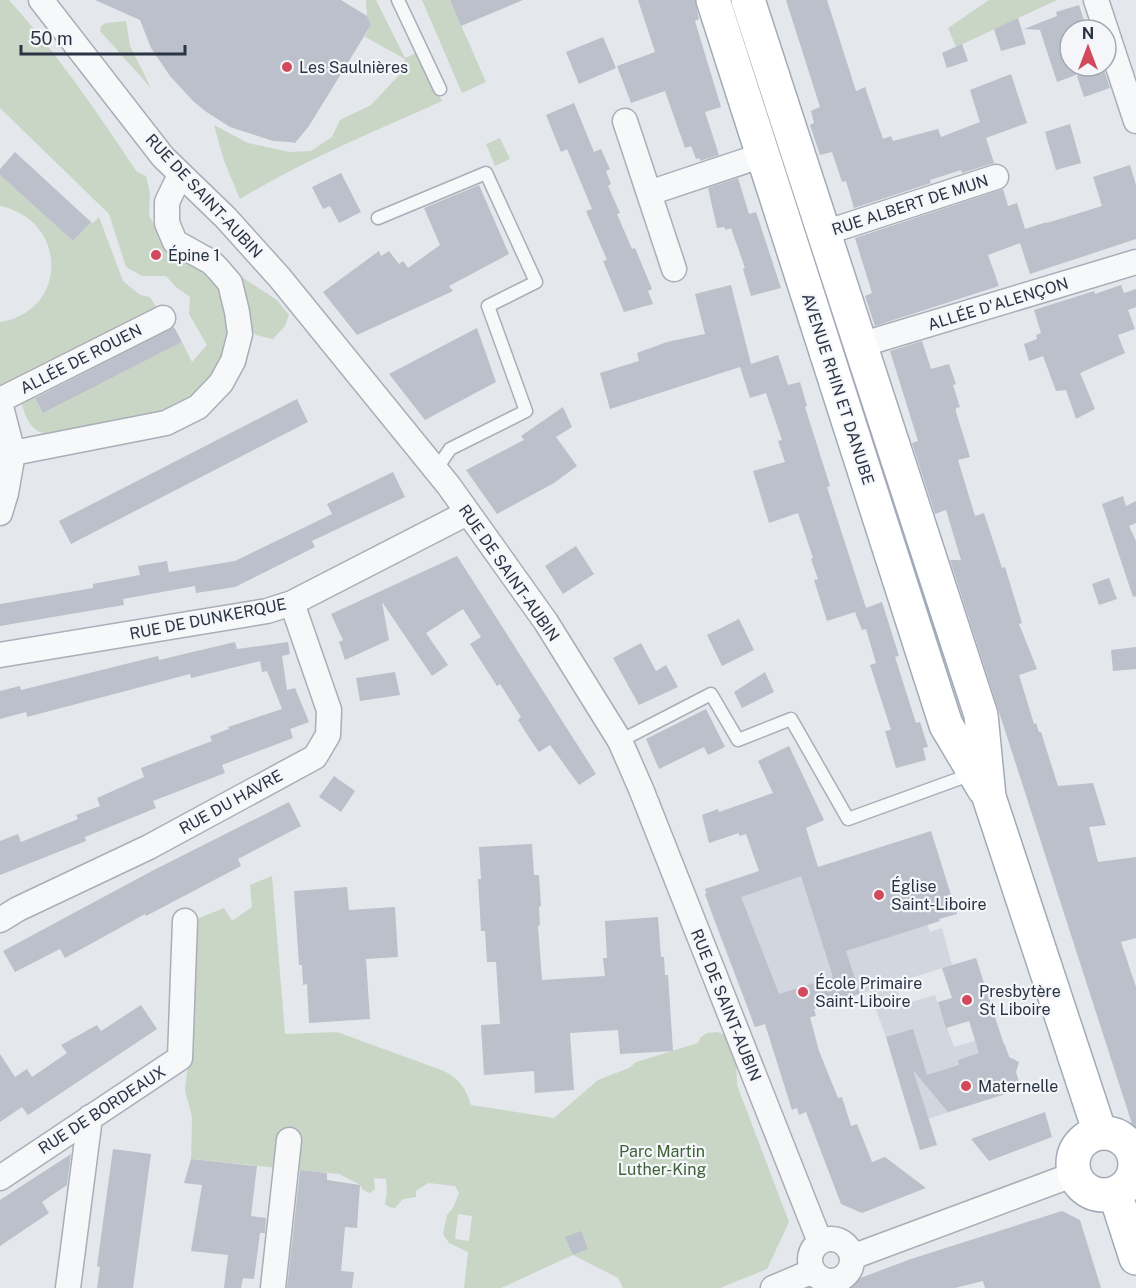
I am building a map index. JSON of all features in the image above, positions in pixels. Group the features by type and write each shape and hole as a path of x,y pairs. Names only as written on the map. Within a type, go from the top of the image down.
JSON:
{"main road":[{"name":"AVENUE RHIN ET DANUBE","path":"714,0 946,725 981,785"},
{"path":"748,0 981,715 981,785 1100,1133"},
{"path":"1130,1173 1105,1195 1094,1194 1066,1178 1076,1151 1090,1136 1110,1133 1126,1143 1130,1173 1136,1258"}],"street":[{"name":"RUE DE SAINT-AUBIN","path":"41,0 156,148 180,176 226,218 280,278 436,470 546,622 620,741 820,1242"},
{"path":"1096,0 1136,121"},
{"path":"625,121 674,269"},
{"path":"649,193 763,155"},
{"path":"7,457 166,423 198,407 221,383 233,361 240,334 237,312 230,284 218,269 211,262 175,243 167,223 167,202 180,176"},
{"name":"RUE ALBERT DE MUN","path":"824,233 996,177"},
{"name":"ALLÉE D'ALENÇON","path":"861,345 1136,262"},
{"name":"ALLÉE DE ROUEN","path":"0,401 163,318"},
{"path":"0,401 7,457 6,493 0,513"},
{"name":"RUE DE DUNKERQUE","path":"0,655 267,611 292,603 467,513"},
{"name":"RUE DU HAVRE","path":"0,920 18,909 149,847 315,757 328,735 329,710 292,603"},
{"name":"RUE DE BORDEAUX","path":"0,1178 180,1058 185,921"},
{"path":"68,1288 90,1117"},
{"path":"273,1288 290,1140"},
{"path":"773,1288 809,1273 837,1284 850,1269 856,1255 1066,1178"},
{"path":"809,1273 812,1252 820,1242 834,1239 840,1241 856,1255"}],"lane":[{"path":"398,0 440,89"},
{"path":"378,218 486,172 536,282 488,306 526,411 450,449 436,470"},
{"path":"620,741 711,694 738,740 791,719 848,819 981,785"}],"shaded area":[{"name":"École Primaire Saint-Liboire","path":"796,859 845,951 927,925 930,932 942,928 952,965 895,983 902,1005 935,995 954,1047 1000,1033 1010,1059 1018,1062 1015,1070 1021,1089 912,1124 886,1037 869,991 755,1027 713,918 705,889"}],"green space":[{"path":"0,0 9,0 27,20 76,83 137,172 146,176 150,193 149,216 158,231 237,274 277,300 289,315 285,326 273,339 256,335 245,324 233,361 187,406 181,401 139,417 63,432 40,432 32,427 27,419 21,401 31,390 43,413 182,342 192,362 207,345 189,314 190,297 166,276 142,276 126,267 109,214 0,108"},
{"path":"366,0 376,0 405,58 418,52 442,101 314,159 240,199 224,161 214,125 248,143 289,152 311,151 332,137 340,120 371,105 401,73 405,59 365,37 371,25 367,16"},
{"path":"422,0 450,0 486,82 462,93"},
{"path":"989,0 1057,0 956,47 948,28"},
{"path":"126,21 130,46 151,88 100,31 101,26 106,23"},
{"path":"500,138 510,159 495,166 486,144"},
{"path":"0,175 73,241 99,217 123,281 140,295 150,297 163,318 0,400 0,322 23,314 39,301 48,284 51,265 48,246 38,228 22,215 0,206"},
{"name":"Parc Martin Luther-King","path":"272,876 285,1034 337,1032 444,1071 461,1085 471,1105 554,1118 598,1080 629,1068 636,1062 698,1043 707,1033 717,1032 726,1035 736,1052 737,1085 789,1222 767,1269 720,1288 623,1288 618,1278 573,1255 501,1288 464,1288 468,1252 449,1243 443,1234 447,1215 453,1208 459,1193 455,1186 428,1183 416,1191 416,1197 403,1199 395,1208 385,1204 386,1179 374,1178 375,1189 370,1193 339,1174 191,1159 192,1117 185,1090 192,1052 192,921 224,908 232,921 252,907 250,885","holes":["458,1214 472,1216 469,1241 455,1239"]}],"building":[{"name":"Les Saulnières","path":"95,0 341,0 367,16 371,25 309,126 295,143 273,141 230,127 205,111 170,76 151,48 140,20"},
{"path":"450,0 523,0 461,26"},
{"path":"638,0 695,0 699,19 695,21 721,107 705,112 719,155 700,161 699,158 696,159 691,146 685,148 665,91 631,103 617,66 655,52"},
{"path":"786,0 827,0 856,91 865,87 883,139 891,136 893,141 938,129 941,137 980,122 970,90 1011,74 1027,123 986,138 994,163 962,173 961,170 930,180 931,183 854,208 846,181 842,182 832,152 820,155 810,125 814,123 811,111 820,107"},
{"path":"1079,5 1083,18 1058,18 1058,78 1068,78 1057,82 1040,30 1024,29 1057,16 1056,12"},
{"path":"1018,18 1026,44 1001,51 994,29"},
{"path":"603,37 616,68 579,84 566,52"},
{"path":"962,44 968,61 947,68 942,53"},
{"path":"1078,78 1107,78 1110,88 1084,97"},
{"path":"574,103 594,152 601,149 610,169 606,171 611,184 608,186 620,213 617,214 632,249 635,248 652,289 648,291 653,304 624,312 603,261 607,260 586,211 592,209 567,149 561,152 546,115"},
{"path":"1070,124 1081,163 1056,170 1045,132"},
{"path":"15,152 91,222 73,241 0,175 0,169"},
{"path":"1130,165 1136,185 1136,239 1030,274 1020,243 988,255 999,286 875,326 865,296 872,293 855,238 1003,189 1008,206 1017,203 1025,229 1102,206 1093,177"},
{"path":"341,173 361,212 339,223 330,206 323,209 312,187"},
{"path":"738,178 749,214 756,212 781,288 751,296 743,269 745,268 731,228 726,230 724,227 717,228 708,188"},
{"path":"479,185 509,254 449,286 453,291 357,335 323,292 379,251 381,256 389,251 399,264 403,261 408,268 440,245 424,208"},
{"path":"731,285 751,364 778,355 788,385 800,382 807,406 805,407 830,486 827,487 866,608 882,602 899,656 895,657 916,723 920,722 928,747 923,748 926,760 896,768 885,731 891,730 870,665 876,663 866,629 862,630 855,612 827,621 814,580 818,579 811,559 813,558 798,513 769,523 753,471 785,462 778,441 782,440 766,393 750,398 740,367 610,409 600,373 639,361 637,353 667,342 705,334 695,294"},
{"path":"1121,285 1124,293 1136,289 1136,307 1128,310 1135,329 1118,335 1125,353 1080,373 1095,409 1076,419 1066,390 1056,391 1043,356 1029,361 1024,344 1037,339 1036,335 1041,333 1034,310"},
{"path":"174,327 182,342 43,413 35,398"},
{"path":"477,328 496,382 425,420 389,374"},
{"path":"922,341 931,369 949,364 956,384 953,385 960,407 956,408 956,412 970,457 958,460 975,516 984,513 1002,568 1005,567 1022,623 1019,624 1037,669 1019,675 1034,724 1036,723 1041,732 1058,786 1093,783 1106,825 1089,827 1098,862 1136,857 1136,938 1121,942 1136,987 1136,1127 1133,1127 950,560 961,560 946,510 935,514 912,443 918,441 890,351"},
{"path":"297,399 308,422 71,544 59,521"},
{"path":"563,407 572,427 556,437 577,466 554,483 497,514 466,470 524,440 521,436"},
{"path":"393,472 405,497 312,541 315,547 235,587 196,593 195,586 123,599 124,605 0,626 0,604 93,588 93,584 140,575 138,566 167,561 169,572 235,561 332,514 327,504"},
{"path":"1123,496 1126,506 1136,501 1136,523 1129,526 1136,541 1136,596 1133,597 1102,504"},
{"path":"576,546 594,574 563,594 545,566"},
{"path":"457,556 596,774 579,785 550,745 539,752 530,739 518,720 521,717 500,684 497,686 470,644 481,637 463,609 426,633 448,665 432,676 382,602 389,640 345,660 339,642 343,640 331,614"},
{"path":"1109,578 1117,599 1099,605 1092,584"},
{"path":"739,619 754,650 722,666 707,635"},
{"path":"235,642 237,649 288,642 290,654 282,656 287,690 295,688 309,722 290,729 293,738 222,765 225,773 153,801 156,808 85,837 86,841 0,875 0,841 18,834 21,842 78,819 76,815 100,806 97,798 144,777 141,768 212,741 210,736 229,729 228,727 282,709 267,671 262,672 260,661 191,678 190,674 27,717 26,712 0,719 0,691 20,686 21,690 158,656 159,660"},
{"path":"641,643 656,671 666,665 678,687 639,705 613,658"},
{"path":"1136,647 1136,669 1113,671 1111,650"},
{"path":"395,672 400,695 360,701 356,678"},
{"path":"765,672 774,692 742,708 734,692"},
{"path":"706,709 725,747 708,755 704,747 659,769 646,739"},
{"path":"789,746 824,820 806,828 818,867 931,831 957,914 846,951 860,994 814,1009 816,1016 810,1017 819,1051 838,1098 842,1097 851,1126 857,1124 872,1162 885,1157 926,1188 862,1213 841,1204 806,1112 799,1115 797,1108 792,1110 765,1024 755,1027 705,894 707,893 705,889 759,871 746,834 739,836 739,833 709,843 702,815 718,809 719,812 773,793 758,761","holes":["801,876 833,977 779,994 741,897"]},
{"path":"334,776 355,791 341,812 319,797"},
{"path":"289,802 301,826 238,859 241,866 146,916 145,914 65,958 60,949 15,972 3,951 150,872"},
{"path":"532,844 534,875 539,875 541,906 539,907 540,925 538,926 542,980 605,976 603,958 607,958 605,921 658,917 661,957 664,957 665,975 668,975 673,1051 620,1054 618,1030 570,1033 574,1090 535,1093 534,1071 484,1075 481,1025 500,1024 496,962 487,962 485,931 481,931 479,847"},
{"path":"347,887 349,910 395,907 398,957 366,959 370,1019 309,1023 307,984 303,985 302,965 299,965 294,891"},
{"path":"976,958 1004,1045 1009,1057 1019,1062 1016,1072 1021,1089 948,1112 913,1070 937,1145 920,1150 886,1037 913,1029 927,1075 959,1065 958,1060 979,1053 969,1021 946,1028 938,1002 952,998 942,968"},
{"path":"141,1005 157,1029 28,1115 22,1107 0,1122 0,1054 15,1077 27,1069 32,1077 67,1053 61,1045 97,1025 101,1031"},
{"path":"1045,1112 1052,1137 989,1161 971,1139"},
{"path":"113,1149 151,1154 133,1288 97,1288 100,1267 97,1266"},
{"path":"71,1154 67,1185 42,1202 49,1213 0,1246 0,1200"},
{"path":"191,1159 257,1166 251,1216 266,1218 265,1233 260,1233 254,1279 243,1278 241,1288 224,1288 228,1255 191,1251 202,1185 184,1183"},
{"path":"300,1170 327,1173 327,1180 360,1185 357,1228 345,1227 341,1271 354,1272 352,1288 287,1288"},
{"path":"1062,1211 1080,1220 1101,1288 985,1288 983,1281 955,1288 839,1288 839,1286 911,1259"},
{"path":"581,1231 588,1249 573,1255 565,1237"}],"place":[{"name":"Les Saulnières","path":"287,67"},
{"name":"Épine 1","path":"156,255"},
{"name":"Église Saint-Liboire","path":"879,895"},
{"name":"École Primaire Saint-Liboire","path":"803,992"},
{"name":"Presbytère St Liboire","path":"967,1000"},
{"name":"Maternelle","path":"966,1086"}]}
